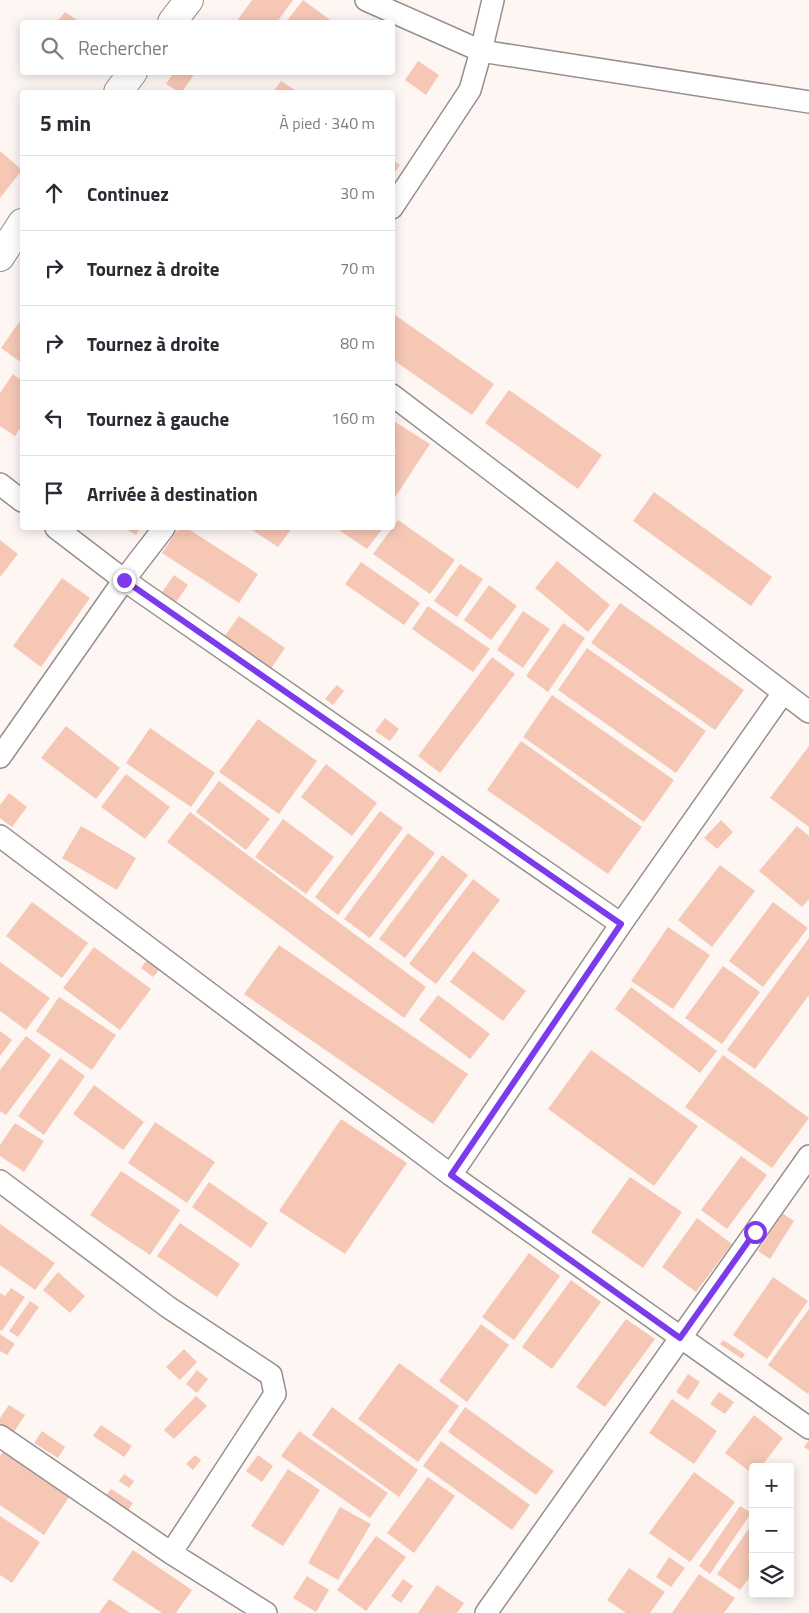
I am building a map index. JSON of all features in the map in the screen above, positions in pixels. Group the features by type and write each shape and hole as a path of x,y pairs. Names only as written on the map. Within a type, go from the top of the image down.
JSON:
{"street":[{"path":"174,20 190,0"},
{"path":"366,0 481,51 809,102"},
{"path":"395,203 470,90 493,0"},
{"path":"120,90 131,75"},
{"path":"0,257 20,226"},
{"path":"395,397 809,712"},
{"path":"0,484 20,499"},
{"path":"59,530 124,580 621,924"},
{"path":"0,757 124,580 162,530"},
{"path":"451,1175 621,924 783,693"},
{"path":"0,836 451,1175 809,1428"},
{"path":"486,1613 809,1156"},
{"path":"0,1181 168,1307 271,1375 275,1394 171,1552"},
{"path":"0,1436 171,1552 266,1613"}],"building":[{"path":"252,0 293,0 278,20 237,20"},
{"path":"303,0 330,20 288,20"},
{"path":"65,12 77,20 59,20"},
{"path":"418,61 439,75 426,95 405,80"},
{"path":"172,75 194,75 183,90 176,90 166,84"},
{"path":"281,81 295,90 274,90"},
{"path":"0,151 20,168 20,173 0,198"},
{"path":"395,162 400,165 395,172"},
{"path":"395,315 494,384 472,415 395,361"},
{"path":"20,321 20,362 1,348"},
{"path":"13,374 20,379 20,428 15,436 0,426 0,393"},
{"path":"509,390 602,455 578,489 485,423"},
{"path":"395,422 430,444 395,497"},
{"path":"654,492 772,577 751,606 633,521"},
{"path":"398,520 455,560 430,594 373,554 391,530 395,530 395,524"},
{"path":"127,530 140,530 136,535"},
{"path":"178,530 190,530 258,574 239,603 162,553"},
{"path":"252,530 291,530 278,547"},
{"path":"339,530 381,530 367,549"},
{"path":"0,540 18,554 0,577"},
{"path":"557,561 610,605 588,632 535,588"},
{"path":"361,562 420,603 404,625 345,584"},
{"path":"460,564 483,579 457,617 434,601"},
{"path":"174,575 188,585 174,605 160,595"},
{"path":"62,578 90,598 41,667 13,646"},
{"path":"489,585 517,606 491,640 464,620"},
{"path":"620,603 744,690 715,730 591,643"},
{"path":"428,606 490,649 473,672 412,629"},
{"path":"523,611 550,629 523,668 497,650"},
{"path":"239,616 285,648 270,670 224,637"},
{"path":"563,623 585,638 548,692 526,676"},
{"path":"587,648 706,731 676,773 558,690"},
{"path":"492,657 515,674 440,773 418,756"},
{"path":"337,685 344,691 333,705 325,699"},
{"path":"552,695 674,780 644,822 523,737"},
{"path":"385,718 399,729 390,741 375,731"},
{"path":"258,719 317,761 279,814 219,772"},
{"path":"66,726 120,768 96,799 41,758"},
{"path":"150,728 215,773 191,807 126,763"},
{"path":"521,741 642,827 608,874 487,790"},
{"path":"809,746 809,827 770,798"},
{"path":"326,764 377,803 352,836 301,797"},
{"path":"126,774 170,807 145,839 101,807"},
{"path":"219,781 270,819 246,850 196,812"},
{"path":"9,793 27,807 12,827 0,818 0,805"},
{"path":"380,811 403,828 338,915 315,897"},
{"path":"190,812 426,987 404,1018 167,842"},
{"path":"283,819 334,857 306,894 255,857"},
{"path":"721,820 733,832 717,849 704,838"},
{"path":"81,826 136,858 117,890 62,858"},
{"path":"797,826 809,836 809,899 802,907 759,871"},
{"path":"408,833 435,853 370,938 344,919"},
{"path":"442,855 468,875 405,958 379,939"},
{"path":"720,865 755,891 712,947 678,920"},
{"path":"473,879 500,900 436,984 409,964"},
{"path":"32,902 88,943 62,978 6,936"},
{"path":"773,902 808,928 763,987 729,961"},
{"path":"668,927 710,955 673,1009 631,981"},
{"path":"809,938 809,995 755,1069 727,1050"},
{"path":"279,945 468,1074 433,1124 244,994"},
{"path":"94,947 151,989 120,1030 63,988"},
{"path":"473,951 526,991 503,1021 450,982"},
{"path":"147,960 160,969 153,977 141,968"},
{"path":"0,962 50,998 26,1030 0,1011"},
{"path":"723,966 760,992 722,1044 685,1018"},
{"path":"631,987 717,1051 700,1073 615,1009"},
{"path":"438,995 490,1034 470,1059 419,1020"},
{"path":"59,997 116,1035 92,1070 36,1031"},
{"path":"0,1031 12,1040 0,1056"},
{"path":"26,1036 51,1055 6,1115 0,1111 0,1070"},
{"path":"591,1050 698,1126 654,1186 548,1109"},
{"path":"723,1055 809,1118 772,1168 685,1107"},
{"path":"60,1058 85,1076 44,1135 18,1116"},
{"path":"94,1085 144,1122 123,1150 73,1114"},
{"path":"341,1119 407,1163 345,1254 279,1211"},
{"path":"155,1122 215,1162 187,1203 128,1163"},
{"path":"15,1123 44,1141 24,1172 0,1156 0,1145"},
{"path":"741,1156 767,1175 727,1229 701,1210"},
{"path":"121,1171 180,1210 150,1255 90,1215"},
{"path":"630,1177 682,1212 643,1268 591,1232"},
{"path":"209,1182 268,1223 251,1248 192,1207"},
{"path":"782,1213 794,1221 770,1259 758,1251"},
{"path":"697,1218 732,1244 696,1292 662,1267"},
{"path":"180,1223 240,1264 217,1297 157,1256"},
{"path":"0,1224 55,1263 35,1290 0,1265"},
{"path":"529,1253 560,1276 514,1340 482,1317"},
{"path":"58,1272 85,1296 70,1313 43,1290"},
{"path":"773,1277 808,1301 767,1359 733,1335"},
{"path":"571,1280 601,1302 552,1369 522,1347"},
{"path":"11,1288 25,1297 2,1331 0,1330 0,1293 5,1296"},
{"path":"30,1301 39,1307 18,1337 9,1331"},
{"path":"809,1309 809,1392 808,1394 768,1365"},
{"path":"626,1319 655,1339 605,1407 576,1387"},
{"path":"481,1324 509,1345 467,1402 439,1381"},
{"path":"0,1334 15,1344 7,1355 0,1351"},
{"path":"723,1340 745,1354 742,1359 720,1344"},
{"path":"184,1349 197,1362 180,1380 166,1367"},
{"path":"399,1363 459,1406 418,1462 358,1419"},
{"path":"197,1370 208,1379 197,1393 186,1384"},
{"path":"688,1374 700,1382 688,1400 676,1392"},
{"path":"719,1392 734,1402 725,1414 710,1404"},
{"path":"196,1396 207,1406 174,1439 164,1430"},
{"path":"672,1399 717,1431 694,1464 649,1433"},
{"path":"9,1405 25,1415 12,1435 0,1427 0,1418"},
{"path":"332,1407 418,1470 399,1497 312,1435"},
{"path":"465,1407 554,1471 536,1495 448,1432"},
{"path":"754,1415 783,1438 764,1463 749,1463 749,1471 725,1453"},
{"path":"101,1425 132,1446 124,1457 93,1436"},
{"path":"42,1431 65,1447 58,1458 34,1443"},
{"path":"299,1431 388,1493 370,1518 281,1456"},
{"path":"809,1440 809,1450 804,1447"},
{"path":"441,1441 530,1505 512,1530 423,1466"},
{"path":"3,1452 69,1497 44,1535 0,1505 0,1456"},
{"path":"195,1455 201,1460 193,1470 186,1464"},
{"path":"258,1455 273,1466 262,1482 246,1471"},
{"path":"288,1469 320,1490 283,1546 251,1526"},
{"path":"694,1472 735,1502 690,1562 649,1533"},
{"path":"124,1474 134,1481 129,1488 119,1481"},
{"path":"428,1477 455,1496 414,1553 387,1533"},
{"path":"111,1489 133,1503 124,1517 102,1502"},
{"path":"740,1506 749,1512 749,1516 710,1574 699,1566"},
{"path":"340,1507 371,1524 338,1580 308,1563"},
{"path":"0,1516 40,1542 12,1583 0,1575"},
{"path":"749,1529 749,1578 740,1590 717,1574"},
{"path":"376,1536 406,1557 366,1611 337,1590"},
{"path":"133,1550 192,1590 176,1613 162,1613 112,1580"},
{"path":"669,1557 685,1568 671,1587 656,1577"},
{"path":"629,1568 665,1592 650,1613 626,1613 607,1600"},
{"path":"699,1574 735,1598 724,1613 672,1613"},
{"path":"307,1576 329,1590 316,1612 293,1598"},
{"path":"403,1579 413,1586 401,1603 391,1596"},
{"path":"437,1585 464,1603 457,1613 418,1613"},
{"path":"109,1599 130,1613 99,1613"}],"route":[{"path":"124,580 621,924 451,1175 680,1338 755,1232"}]}
